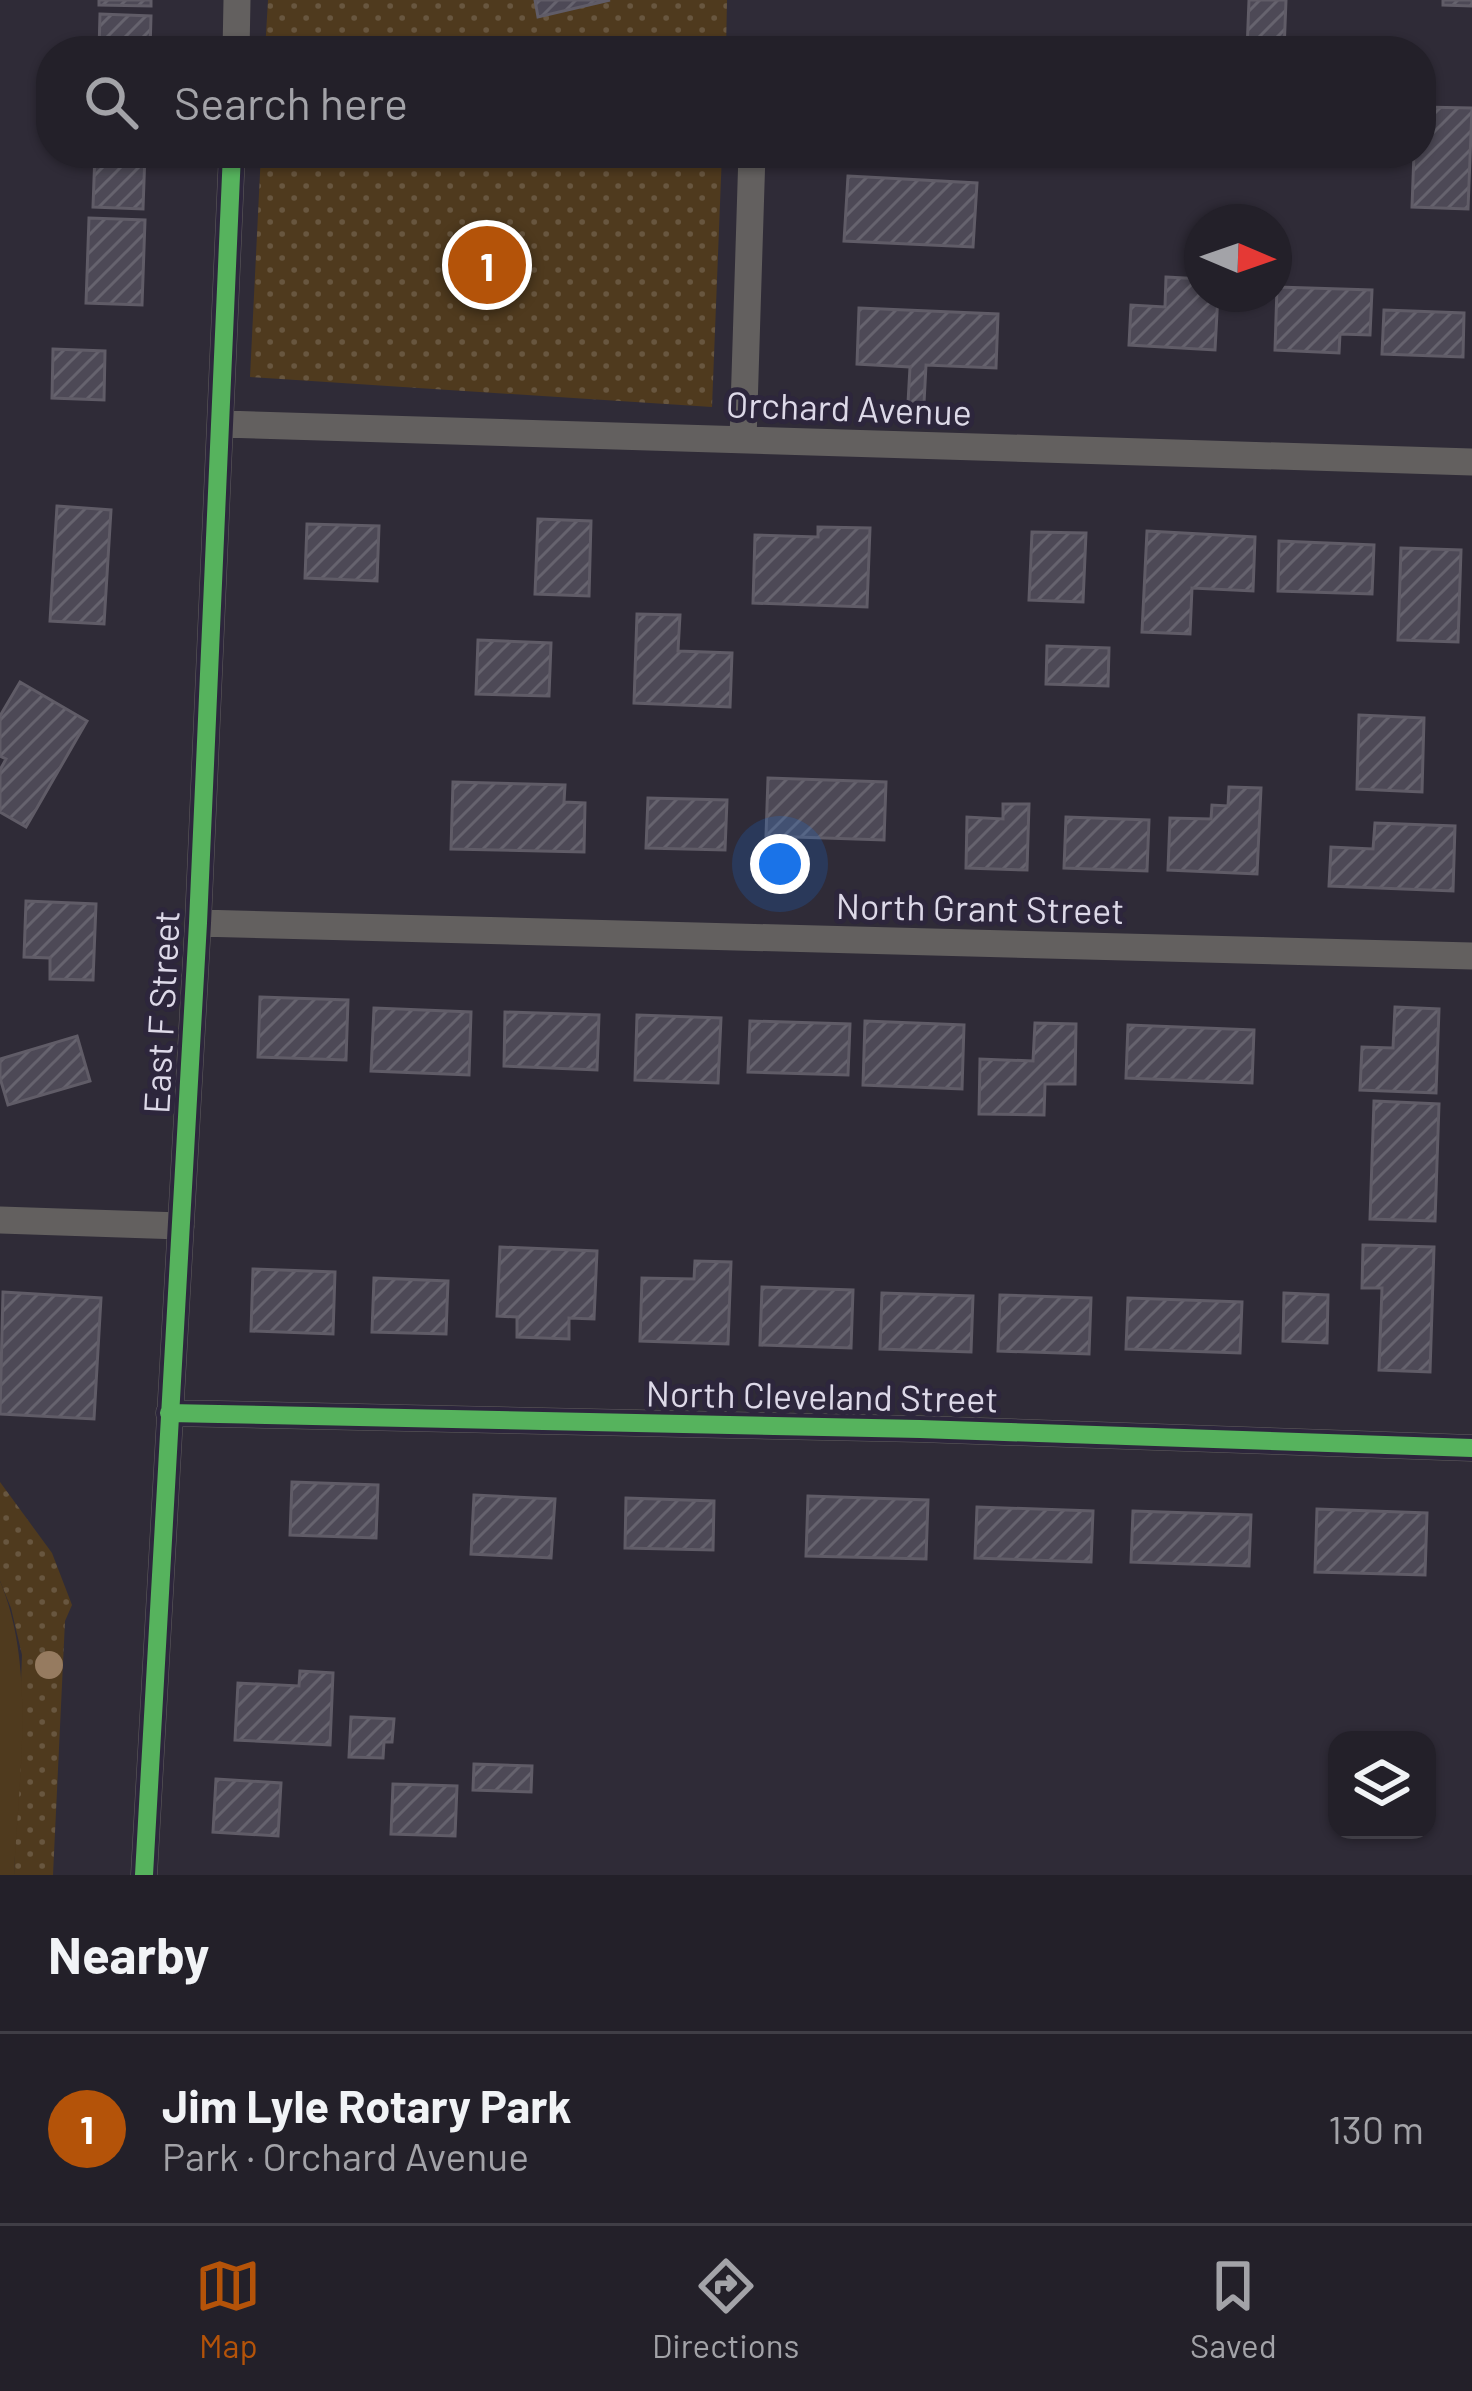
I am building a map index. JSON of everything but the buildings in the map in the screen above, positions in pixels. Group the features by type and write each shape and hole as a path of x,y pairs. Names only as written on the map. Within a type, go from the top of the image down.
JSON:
{"street":[{"path":"236,36 237,0"},
{"name":"East F Street","path":"144,1875 198,923 232,168"},
{"path":"743,440 752,168"},
{"name":"Orchard Avenue","path":"223,424 1472,462"},
{"name":"North Grant Street","path":"198,923 1472,956"},
{"path":"0,1220 181,1226"},
{"name":"North Cleveland Street","path":"170,1413 920,1429 1472,1448"}],"shaded area":[{"path":"268,0 727,0 726,36 266,36"},
{"path":"260,168 721,168 712,407 250,377"},
{"path":"0,1482 52,1553 72,1605 65,1621 53,1875 14,1875 22,1655 0,1581"},
{"path":"0,1581 11,1615 22,1688 14,1875 0,1875"}],"cycle path":[{"path":"144,1875 198,923 231,168"},
{"path":"169,1413 920,1429 1472,1448"}],"place":[{"name":"Jim Lyle Rotary Park","path":"487,265"}]}
